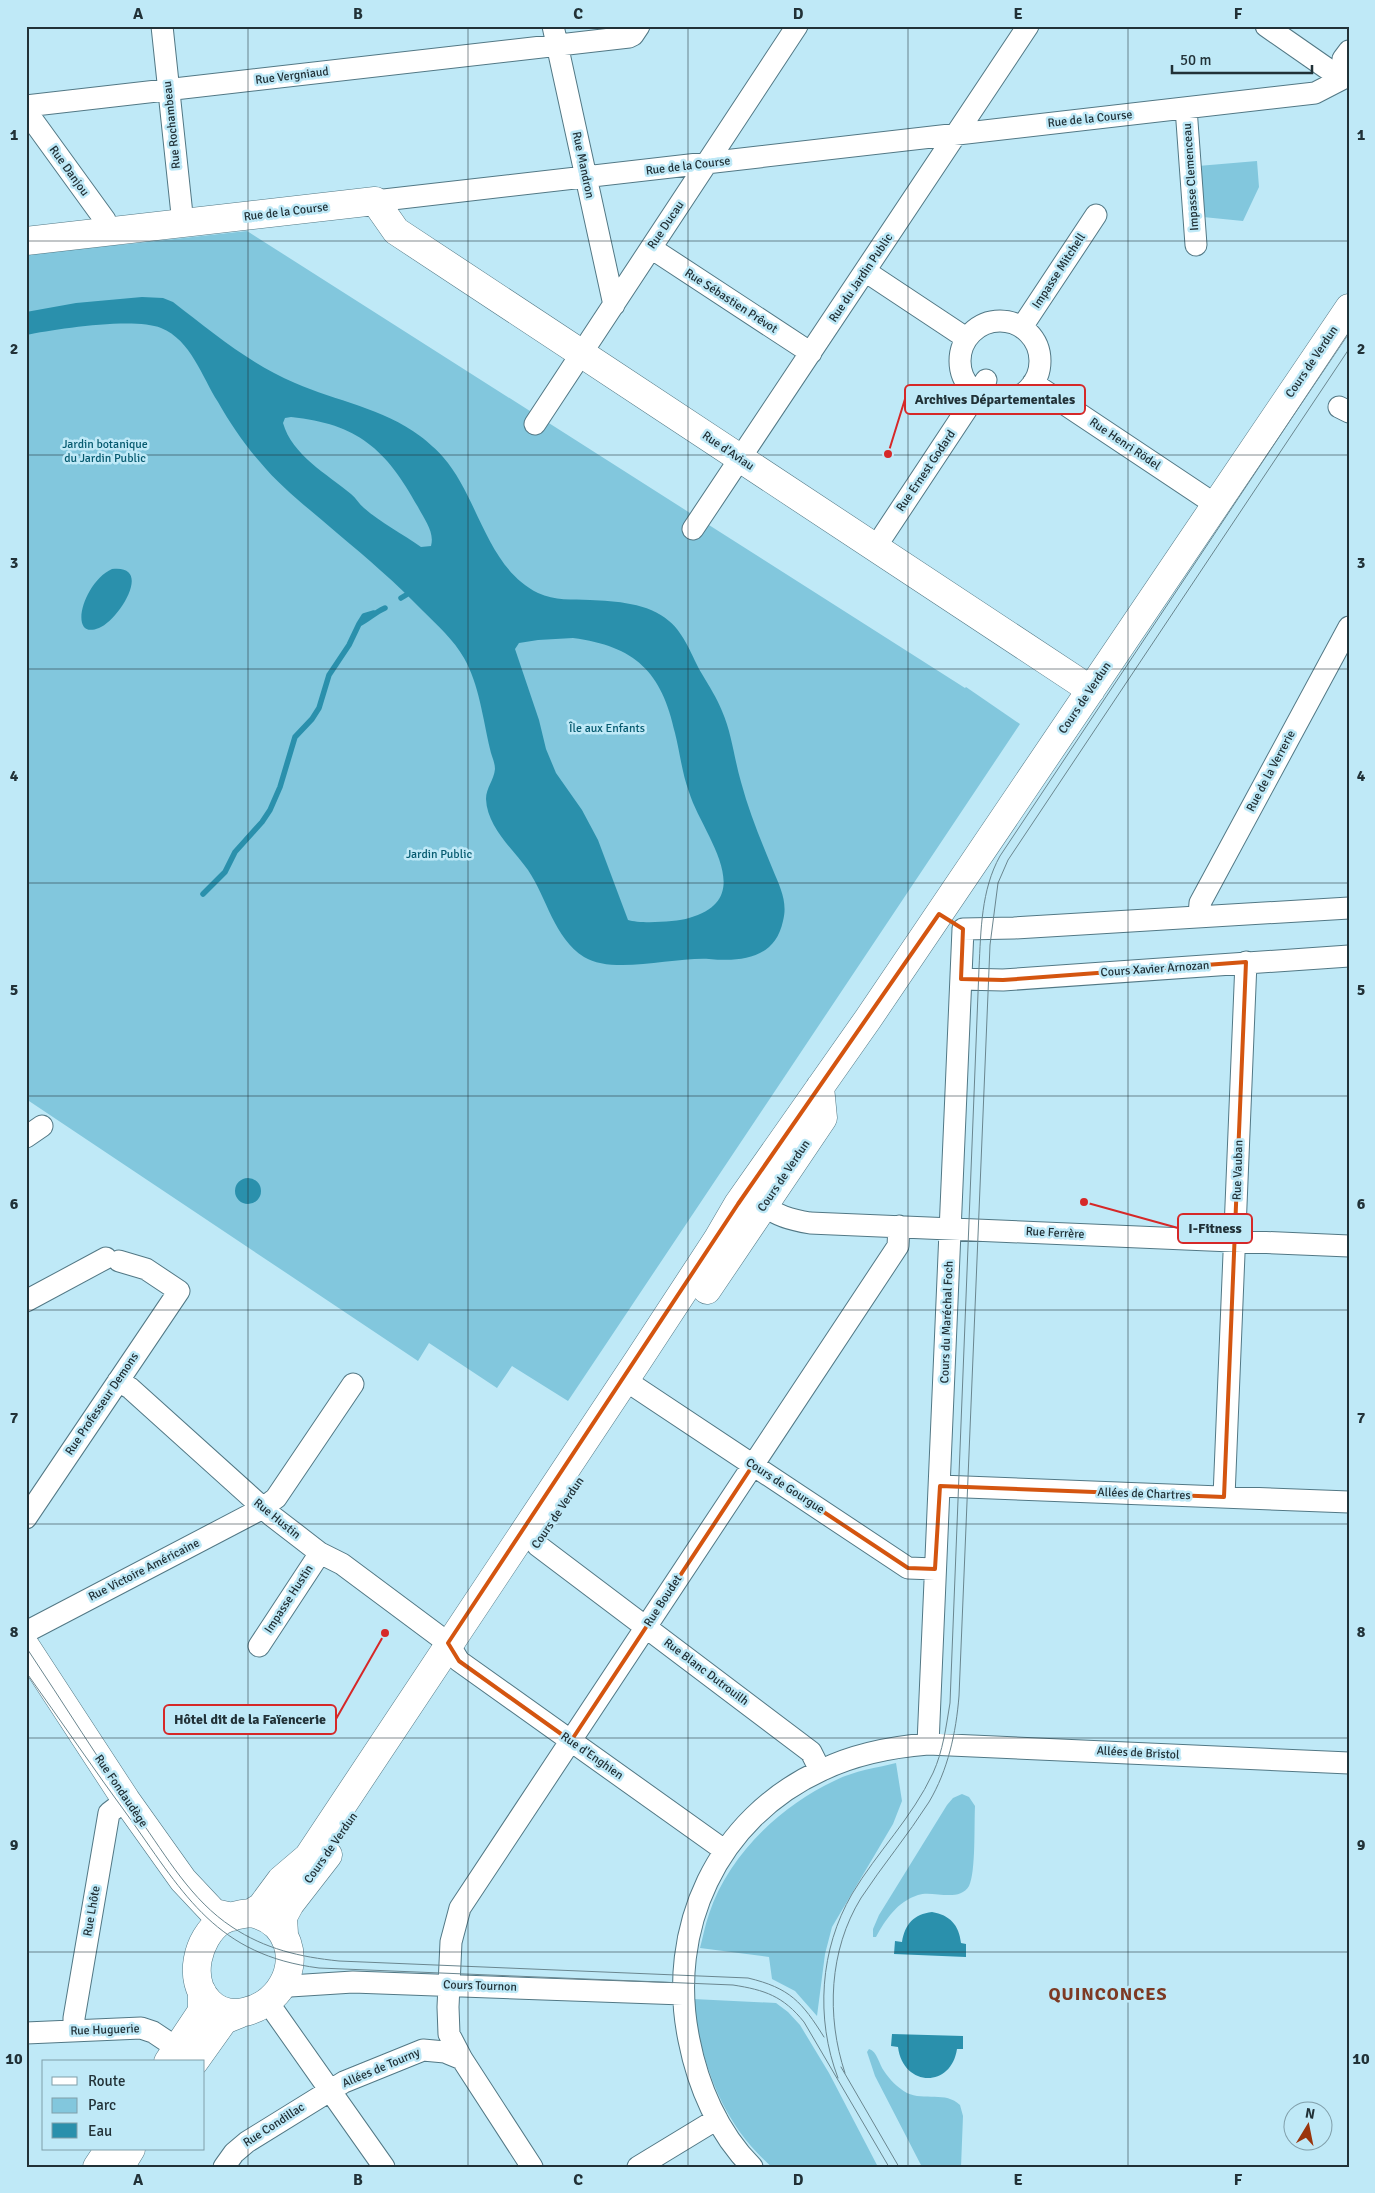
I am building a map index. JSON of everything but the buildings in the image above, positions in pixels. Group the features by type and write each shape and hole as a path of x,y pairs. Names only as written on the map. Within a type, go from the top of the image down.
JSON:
{"main road":[{"name":"Rue de la Course","path":"26,242 375,202"},
{"name":"Rue d'Aviau","path":"375,202 396,231 1091,690"},
{"name":"Cours de Verdun","path":"284,1934 283,1917 290,1904 322,1864 454,1652 537,1545 738,1204 940,914 1349,308"},
{"name":"Cours de Verdun","path":"241,1915 261,1907 281,1880 308,1857 454,1652 633,1385 765,1205 823,1118 820,1087"},
{"name":"Rue Fondaudège","path":"26,1647 126,1800 193,1892 214,1912 241,1915"},
{"path":"241,1915 269,1919 284,1934 289,1954 287,1971 273,1996 224,2020 180,2057 202,2011 202,1992 197,1970 200,1949 207,1936 216,1926 241,1915"},
{"path":"202,1992 208,2002 216,2008 239,2014"},
{"path":"97,2167 107,2150"},
{"path":"120,2167 130,2150"}],"street":[{"name":"Rue Rochambeau","path":"162,26 182,224"},
{"name":"Rue Vergniaud","path":"26,106 169,90 555,36 630,37 639,26"},
{"name":"Rue Ducau","path":"535,424 797,26"},
{"name":"Rue du Jardin Public","path":"693,529 1028,26"},
{"path":"1266,26 1328,69 1347,77"},
{"name":"Rue Mandron","path":"555,36 614,305"},
{"path":"1347,77 1343,60 1349,51"},
{"name":"Rue de la Course","path":"375,202 1315,93 1347,77"},
{"name":"Impasse Clemenceau","path":"1186,108 1196,245"},
{"name":"Rue Danjou","path":"26,112 105,220 108,232"},
{"name":"Impasse Mitchell","path":"1022,327 1096,215"},
{"name":"Rue Sébastien Prêvot","path":"651,248 810,353"},
{"path":"865,271 966,338"},
{"path":"998,320 1011,322 1022,327 1032,336 1038,347 1040,359 1039,372 1034,383 1025,392 1014,398 1001,401 989,400 982,387 968,386 962,375 959,362 966,338 975,329 986,323 998,320"},
{"name":"Rue Henri Rödel","path":"1034,383 1216,505"},
{"name":"Rue Ernest Godard","path":"875,548 982,387"},
{"name":"Rue de la Verrerie","path":"1199,916 1200,903 1349,627"},
{"path":"940,914 963,929 1014,928 1349,908"},
{"name":"Cours du Maréchal Foch","path":"928,1744 963,929"},
{"name":"Cours Xavier Arnozan","path":"960,979 1003,980 1349,956"},
{"name":"Rue Vauban","path":"1224,1497 1246,962"},
{"path":"765,1205 763,1200 765,1189 784,1138"},
{"name":"Rue Ferrère","path":"765,1205 786,1219 810,1222 1349,1246"},
{"name":"Rue Boudet","path":"449,1984 451,1942 460,1908 898,1246 899,1226"},
{"name":"Rue Professeur Demons","path":"26,1301 113,1260 146,1269 179,1291 26,1518"},
{"name":"Rue Hustin","path":"118,1381 130,1388 262,1508 320,1553 342,1564 454,1652"},
{"name":"Rue Victoire Américaine","path":"26,1632 262,1508 276,1498 353,1384"},
{"name":"Cours de Gourgue","path":"633,1385 908,1568 935,1569"},
{"name":"Allées de Chartres","path":"940,1486 1349,1502"},
{"name":"Rue Blanc Dutrouilh","path":"537,1545 811,1752 820,1770"},
{"name":"Impasse Hustin","path":"259,1646 320,1553"},
{"name":"Rue d'Enghien","path":"454,1652 571,1741 724,1850"},
{"name":"Allées de Bristol","path":"752,2167 740,2154 717,2119 702,2089 684,2018 685,1951 696,1907 709,1876 724,1850 745,1826 770,1803 820,1770 878,1751 928,1744 1349,1763"},
{"name":"Rue Lhôte","path":"74,2031 74,2018 109,1813 126,1800"},
{"name":"Cours Tournon","path":"273,1996 290,1986 353,1982 683,1994"},
{"path":"449,1984 449,2034 462,2059 532,2167"},
{"name":"Allées de Tourny","path":"273,1996 330,2090 384,2167"},
{"name":"Rue Huguerie","path":"26,2033 146,2028 180,2057"},
{"name":"Allées de Tourny","path":"330,2090 344,2082 423,2050 445,2052 462,2059"},
{"name":"Rue Condillac","path":"230,2162 263,2132 330,2090"},
{"path":"638,2167 717,2119"}],"highlighted area":[{"path":"939,914 963,929 961,979 1003,980 1246,962 1224,1497 940,1486 935,1569 908,1568 753,1465 571,1741 459,1661 448,1643 738,1204"}],"green space":[{"path":"1257,161 1259,187 1243,221 1203,217 1198,166"},
{"name":"Jardin Public","path":"247,231 966,687 1020,724 568,1401 512,1366 497,1388 429,1343 418,1361 26,1099 26,253 118,241 120,245"},
{"path":"896,1763 902,1801 893,1824 832,1927 825,1954 817,2016 795,1991 772,1979 769,1957 700,1948 708,1918 718,1893 742,1853 758,1835 794,1805 834,1781 857,1772"},
{"path":"962,1794 969,1797 975,1806 974,1859 969,1886 959,1894 924,1894 911,1898 893,1912 876,1937 873,1937 873,1929 879,1915 947,1805 953,1798"},
{"path":"693,1999 776,2003 788,2012 800,2025 829,2073 878,2167 772,2167 740,2132 727,2112 717,2091 708,2069 702,2046"},
{"path":"869,2049 876,2055 888,2077 907,2093 948,2098 960,2105 963,2116 961,2167 922,2167 875,2076 867,2052"}],"water":[{"path":"142,297 163,298 173,302 217,336 262,367 295,383 391,418 406,426 443,457 466,492 484,531 506,567 520,581 538,593 551,597 610,601 642,607 661,615 675,626 720,706 728,728 748,804 781,889 785,907 783,921 779,934 773,943 765,951 733,960 695,959 627,965 611,965 596,962 584,957 574,949 558,929 535,881 496,828 487,809 487,791 495,769 473,679 464,658 455,645 392,581 297,499 269,472 248,448 232,425 188,350 171,334 161,328 149,325 114,324 26,335 26,312 76,303","holes":["285,418 314,420 335,426 352,433 368,443 394,469 406,487 426,521 432,536 431,546 421,547 378,519 351,494 311,463 294,445 283,423","573,638 595,642 629,655 653,678 662,694 677,740 689,792 713,845 724,880 721,896 710,909 676,921 649,922 628,920 598,840 582,810 556,773 546,749 539,720 515,649 519,643"]},
{"path":"112,569 124,570 130,575 132,583 129,594 115,615 107,623 99,628 89,630 83,626 81,618 87,597 93,586"},
{"path":"248,1178 257,1182 261,1191 257,1200 248,1204 239,1200 235,1191 239,1182"},
{"path":"932,1912 949,1918 953,1922 961,1943 966,1944 966,1957 894,1954 895,1941 902,1942 905,1930 911,1921 920,1915"},
{"path":"892,2034 963,2036 963,2049 957,2049 953,2062 946,2071 937,2076 927,2078 917,2076 908,2070 902,2060 898,2047 891,2046"}],"waterway":[{"path":"401,598 406,595"},
{"path":"203,894 225,872 235,852 262,822 270,810 280,787 295,737 312,719 319,708 329,675 349,645 359,624 385,608"},
{"path":"359,624 364,616 374,613"}],"tram line":[{"path":"838,2078 826,2032 824,2008 824,1984 833,1938 841,1915 852,1894 905,1820 933,1773 942,1748 950,1703 980,939 983,910 989,882 1000,856 1349,332"},
{"path":"845,2073 835,2029 833,2006 837,1961 842,1939 850,1918 861,1898 936,1790 950,1751 958,1710 990,945 998,883 1008,860 1349,349"},
{"path":"26,1647 170,1863 204,1904 217,1916 244,1935 283,1951 339,1961 748,1978 774,1987 794,1998 809,2014 824,2037"},
{"path":"26,1672 187,1897 207,1918 229,1935 254,1950 284,1961 319,1968 733,1985 764,1992 781,2000 804,2022 889,2167"},
{"path":"841,2067 899,2167"}],"place":[{"name":"Archives Départementales","path":"888,454"},
{"name":"I-Fitness","path":"1084,1202"},
{"name":"Hôtel dit de la Faïencerie","path":"385,1633"}],"district":[{"name":"QUINCONCES","path":"1108,1994"}],"park label":[{"name":"Jardin botanique du Jardin Public","path":"105,451"},
{"name":"Île aux Enfants","path":"607,728"}]}
